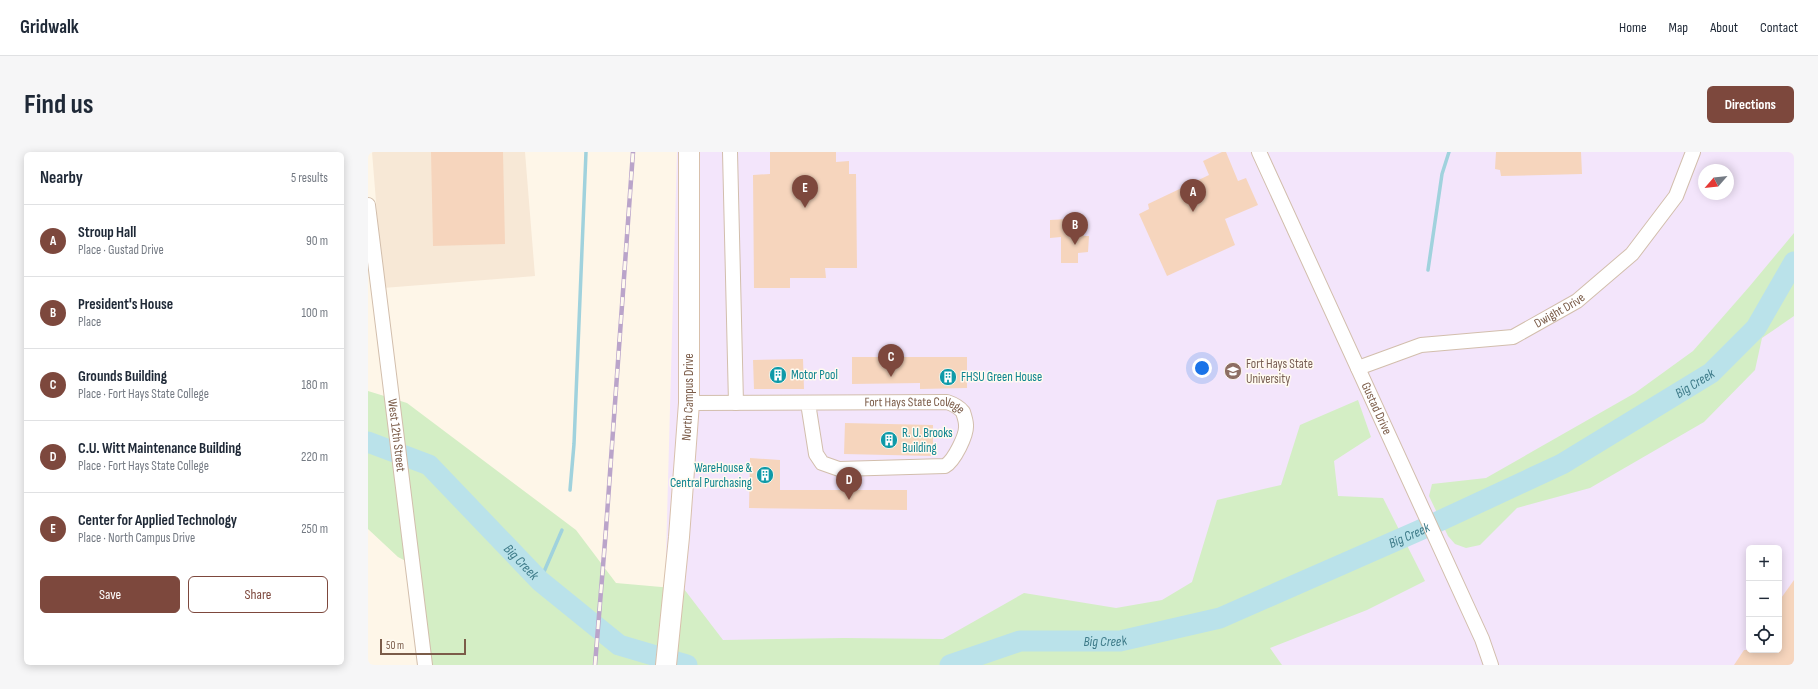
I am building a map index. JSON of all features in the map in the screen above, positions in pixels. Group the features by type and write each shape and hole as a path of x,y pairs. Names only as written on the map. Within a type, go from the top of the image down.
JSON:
{"main road":[{"name":"North Campus Drive","path":"666,665 679,537 689,403 689,152"}],"street":[{"path":"730,152 736,403"},
{"name":"Gustad Drive","path":"1260,152 1482,639 1491,665"},
{"name":"Dwight Drive","path":"1358,368 1421,345 1513,337 1577,302 1632,254 1676,196 1693,152"},
{"name":"West 12th Street","path":"368,205 425,665"},
{"name":"Fort Hays State College","path":"689,403 947,402 957,406 962,412 967,425 956,454 949,464 945,466 839,469 822,463 816,454 808,403"}],"shaded area":[{"path":"372,152 525,152 535,276 383,288"},
{"name":"Fort Hays State University","path":"677,152 1794,152 1794,665 663,665"}],"green space":[{"path":"1794,233 1794,316 1762,338 1755,370 1704,422 1590,488 1517,508 1480,545 1466,548 1455,544 1448,536 1429,496 1432,484 1486,478 1635,393 1693,351"},
{"path":"368,391 407,403 576,530 616,583 684,589 723,640 844,638 943,639 1024,593 1116,608 1162,600 1192,582 1217,500 1281,485 1300,425 1358,400 1371,437 1334,461 1338,496 1383,498 1425,581 1367,610 1270,648 1282,665 432,665 422,606 421,569 398,557 368,529"}],"building":[{"path":"431,152 503,152 505,244 433,246"},
{"path":"770,152 836,152 836,162 849,161 849,174 856,174 857,268 825,268 826,278 790,278 790,288 754,288 753,175 770,174"},
{"path":"1222,152 1226,152 1238,181 1246,178 1258,205 1225,219 1235,245 1167,276 1139,214 1149,209 1148,204 1209,175 1203,161"},
{"path":"1496,152 1581,152 1582,174 1501,176 1500,170 1495,169"},
{"path":"1084,218 1084,236 1089,236 1088,252 1078,253 1078,263 1061,263 1061,237 1050,238 1050,220"},
{"path":"852,357 967,357 967,388 920,389 920,383 852,384"},
{"name":"Motor Pool","path":"803,359 804,389 754,389 753,360"},
{"name":"R. U. Brooks Building","path":"845,423 933,425 933,456 844,454"},
{"path":"750,458 780,460 780,490 907,490 907,510 749,508"},
{"path":"1794,580 1794,665 1734,665 1744,650 1746,650 1746,653 1782,653 1782,597"}],"waterway":[{"path":"570,490 574,444 586,152"},
{"path":"1428,270 1442,174 1449,152"},
{"name":"Big Creek","path":"950,665 1020,641 1120,641 1220,618 1418,531 1562,464 1711,373 1756,328 1794,262"},
{"name":"Big Creek","path":"368,442 429,465 540,581 619,645 687,665"},
{"path":"540,581 562,530"}],"railway":[{"path":"595,665 633,152"}],"place":[{"name":"Center for Applied Technology","path":"805,208"},
{"name":"Stroup Hall","path":"1193,212"},
{"name":"President's House","path":"1075,245"},
{"name":"Fort Hays State University","path":"1233,371"},
{"name":"Motor Pool","path":"778,375"},
{"name":"Grounds Building","path":"891,377"},
{"name":"FHSU Green House","path":"948,377"},
{"name":"R. U. Brooks Building","path":"889,440"},
{"name":"WareHouse & Central Purchasing","path":"765,475"},
{"name":"C.U. Witt Maintenance Building","path":"849,500"}]}
